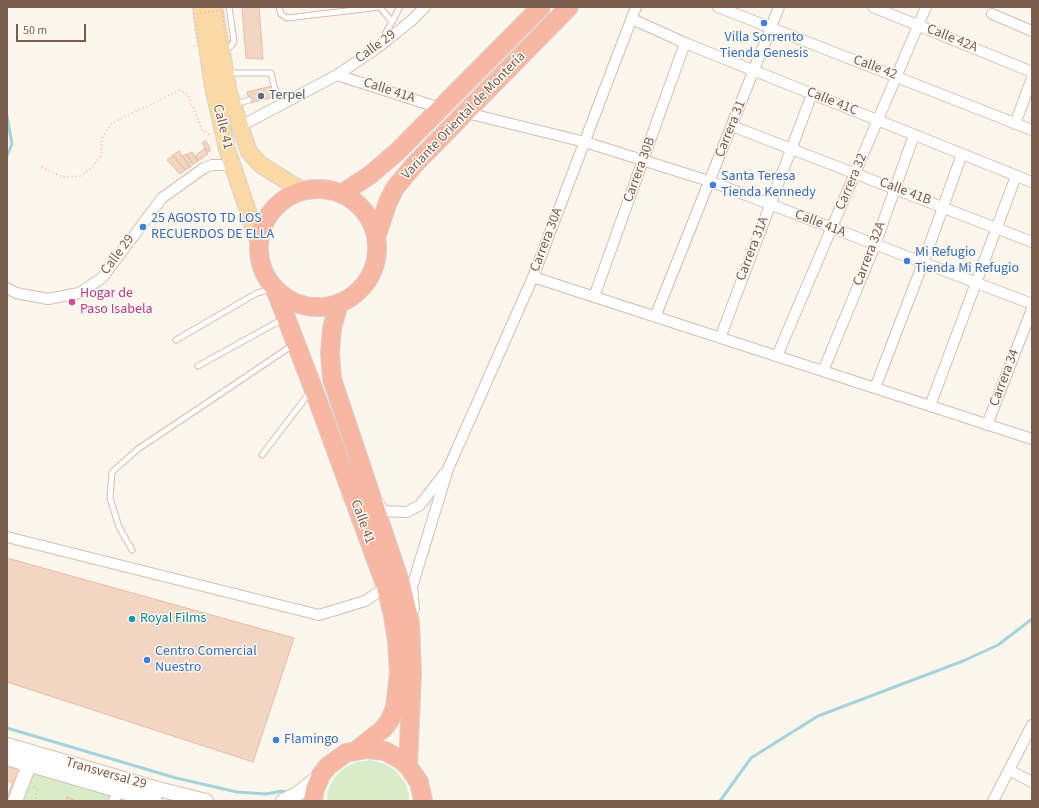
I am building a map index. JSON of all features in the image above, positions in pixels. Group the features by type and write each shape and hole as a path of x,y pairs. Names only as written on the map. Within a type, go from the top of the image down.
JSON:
{"highway":[{"name":"Variante Oriental de Montería","path":"341,194 376,171 397,152 541,7"},
{"name":"Variante Oriental de Montería","path":"376,237 388,202 395,188 414,164 467,113 569,7"},
{"path":"316,189 341,194 354,201 364,211 371,223 376,237 377,251 375,264 369,277 361,288 351,297 339,303 319,307 309,306 290,300 275,289 264,273 260,264 259,244 264,223 277,205 289,197 303,191 316,189"},
{"name":"Calle 41","path":"275,289 287,316 386,587 397,642 398,692 395,707 390,720 373,739 357,750"},
{"name":"Calle 41","path":"339,303 332,328 330,353 332,378 401,585 410,622 412,673 408,766"},
{"path":"313,801 315,789 321,775 336,758 366,748 385,751 394,755 408,766 419,782 423,801"}],"main road":[{"name":"Calle 41","path":"201,7 213,87 223,131 232,165 259,244"},
{"name":"Calle 41","path":"214,7 226,47 225,73 231,105 249,152 257,161 303,191"},
{"name":"Transversal 29","path":"7,745 32,759 116,796 155,801"},
{"name":"Transversal 29","path":"7,758 32,759 206,801"},
{"path":"15,801 32,759"},
{"path":"283,801 297,794 321,775"}],"street":[{"name":"Calle 29","path":"238,126 280,106 337,75 377,48 412,21 424,7"},
{"name":"Carrera 30A","path":"448,469 533,277 636,7"},
{"name":"Calle 42","path":"718,7 1032,130"},
{"name":"Carrera 31","path":"655,316 779,7"},
{"name":"Calle 42A","path":"873,7 1032,72"},
{"name":"Carrera 32","path":"777,356 926,7"},
{"path":"992,14 1032,31"},
{"name":"Calle 41C","path":"632,19 685,43 1032,182"},
{"name":"Carrera 30B","path":"594,297 685,43"},
{"name":"Calle 41A","path":"337,75 440,108"},
{"path":"1015,124 1032,78"},
{"name":"Carrera 31A","path":"720,338 812,94"},
{"name":"Calle 41A","path":"467,113 585,142 709,181 923,264 1032,304"},
{"name":"Calle 41B","path":"732,126 1032,242"},
{"name":"Carrera 32A","path":"823,371 875,245 914,135"},
{"path":"875,388 923,264 962,154"},
{"name":"Calle 29","path":"7,288 16,293 48,299 78,293 102,278 162,198 204,168 212,165 232,165"},
{"path":"930,406 1016,176"},
{"path":"533,277 987,425 1031,436"},
{"name":"Carrera 34","path":"987,425 1032,310"},
{"path":"370,489 384,510 407,512 420,505 448,469"},
{"path":"412,673 417,655 412,587 448,469"},
{"path":"7,537 319,615 365,601 386,587"},
{"path":"993,801 1032,725"},
{"path":"1009,770 1032,782"}],"lane":[{"path":"226,47 232,45 234,41 229,7"},
{"path":"279,7 281,14 287,18 380,7 392,22"},
{"path":"377,48 400,7"},
{"path":"225,73 271,73 275,94 280,106"},
{"path":"231,105 249,100"},
{"path":"176,340 257,293 275,289"},
{"path":"198,366 287,316"},
{"path":"132,550 119,527 110,498 112,472 138,449 296,343"},
{"path":"262,455 313,388"}],"path":[{"path":"194,46 198,46 194,14 222,10 226,47"},
{"path":"42,167 62,177 80,176 92,168 101,155 102,138 112,122 180,90 188,95 202,130 212,136 223,131"}],"green space":[{"path":"370,760 383,763 395,770 404,781 409,794 409,801 327,801 328,790 334,778 344,768 356,762"},
{"path":"30,770 113,797 112,801 20,801"}],"building":[{"path":"242,7 259,7 263,59 246,58"},
{"name":"Terpel","path":"272,86 274,97 250,103 247,92"},
{"path":"206,141 211,150 208,152 202,143"},
{"path":"205,148 208,154 198,161 195,156"},
{"path":"179,151 190,167 185,170 173,155"},
{"path":"192,152 198,161 193,164 187,155"},
{"path":"186,154 193,164 190,167 182,156"},
{"path":"173,155 185,170 180,174 167,160"},
{"name":"Centro Comercial Nuestro","path":"7,558 294,638 253,762 7,682"},
{"path":"7,758 29,765 15,801 7,801"},
{"path":"7,781 13,783 7,798"},
{"path":"67,797 74,800 77,801 66,801"}],"waterway":[{"path":"7,116 12,144 7,156"},
{"path":"720,801 751,758 818,716 963,661 998,645 1032,619"},
{"path":"7,728 176,778 237,792 266,794 282,791 288,793"}],"place":[{"name":"Villa Sorrento Tienda Genesis","path":"764,23"},
{"name":"Terpel","path":"261,96"},
{"name":"Santa Teresa Tienda Kennedy","path":"713,185"},
{"name":"25 AGOSTO TD LOS RECUERDOS DE ELLA","path":"143,227"},
{"name":"Mi Refugio Tienda Mi Refugio","path":"907,261"},
{"name":"Hogar de Paso Isabela","path":"72,302"},
{"name":"Royal Films","path":"132,619"},
{"name":"Centro Comercial Nuestro","path":"147,660"},
{"name":"Flamingo","path":"276,740"}]}
